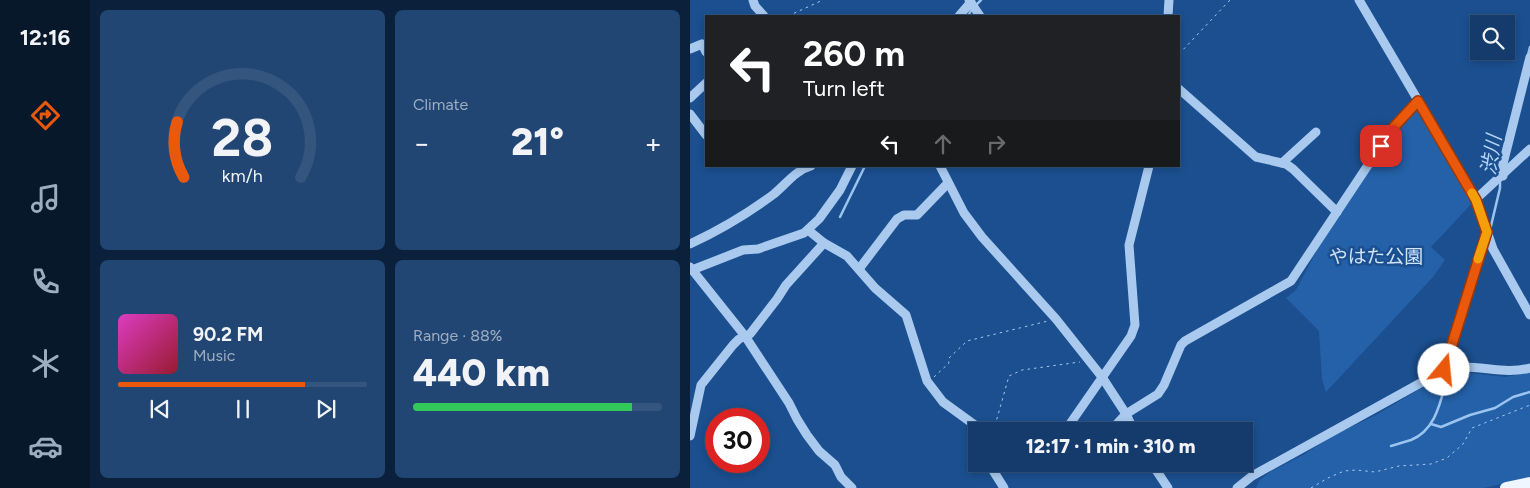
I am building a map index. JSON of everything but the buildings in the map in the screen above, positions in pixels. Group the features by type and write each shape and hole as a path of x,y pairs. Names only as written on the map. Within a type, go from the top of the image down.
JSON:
{"main road":[{"path":"1506,488 1530,483"}],"street":[{"path":"753,0 755,6 763,15"},
{"path":"1168,15 1169,0"},
{"path":"1359,0 1476,200 1493,250 1530,315"},
{"path":"959,15 970,1 979,15"},
{"path":"690,49 702,44 705,50"},
{"path":"1503,176 1502,168 1530,57"},
{"path":"690,98 705,84"},
{"path":"1180,90 1256,157 1282,163 1294,169 1337,212"},
{"path":"1118,422 1126,414 1158,394 1164,385 1181,345 1185,341 1291,281 1392,129 1418,101"},
{"path":"690,114 705,134"},
{"path":"1282,163 1316,132"},
{"path":"1476,200 1530,149"},
{"path":"690,244 724,228 808,167"},
{"path":"852,167 840,190 819,219 804,233 758,249 743,250 691,268 745,336 789,403 807,435 852,488"},
{"path":"940,167 964,213 982,237 1056,319 1102,377 1130,422"},
{"path":"1071,422 1131,336 1135,325 1129,245 1149,167"},
{"path":"859,268 896,218 917,214 948,183"},
{"path":"808,230 824,243 847,256 875,288 906,314 928,382 943,402 971,422"},
{"path":"1444,370 1487,232"},
{"path":"690,436 701,385 733,345 739,339 750,334 786,285 824,243"},
{"path":"1237,488 1252,476 1444,370 1463,367 1516,371 1530,368"},
{"path":"994,472 1004,488"},
{"path":"1157,472 1168,488"},
{"path":"1250,488 1252,476"}],"path":[{"path":"790,15 823,0"},
{"path":"1180,53 1230,0"},
{"path":"928,382 949,363 948,359 967,340 1056,319"},
{"path":"996,422 1009,376 1022,370 1089,361"},
{"path":"1311,488 1344,471 1375,472 1399,466 1431,464 1447,458 1463,444 1472,428 1530,405"}],"green space":[{"name":"やはた公園","path":"1415,104 1476,199 1431,247 1445,260 1433,277 1326,392 1322,379 1319,331 1286,298 1296,290 1337,212"},
{"path":"1530,372 1530,478 1484,488 1256,488 1260,480 1270,472 1303,455 1332,436 1376,415 1444,376 1470,373 1506,377"}],"waterway":[{"path":"976,5 981,0"},
{"path":"969,15 972,9"},
{"name":"渋川","path":"1528,55 1530,47"},
{"path":"840,217 865,167"},
{"name":"渋川","path":"1490,230 1500,188 1500,180"},
{"name":"渋川","path":"1450,367 1454,353"},
{"name":"渋川","path":"1391,446 1411,440 1427,428 1441,402 1449,372"},
{"path":"1431,424 1441,427 1470,415 1495,408 1513,397 1530,392"}],"slow traffic":[{"path":"1472,193 1487,232 1478,259"}],"route":[{"path":"1381,146 1392,129 1418,101 1476,200 1487,232 1444,370"}]}
